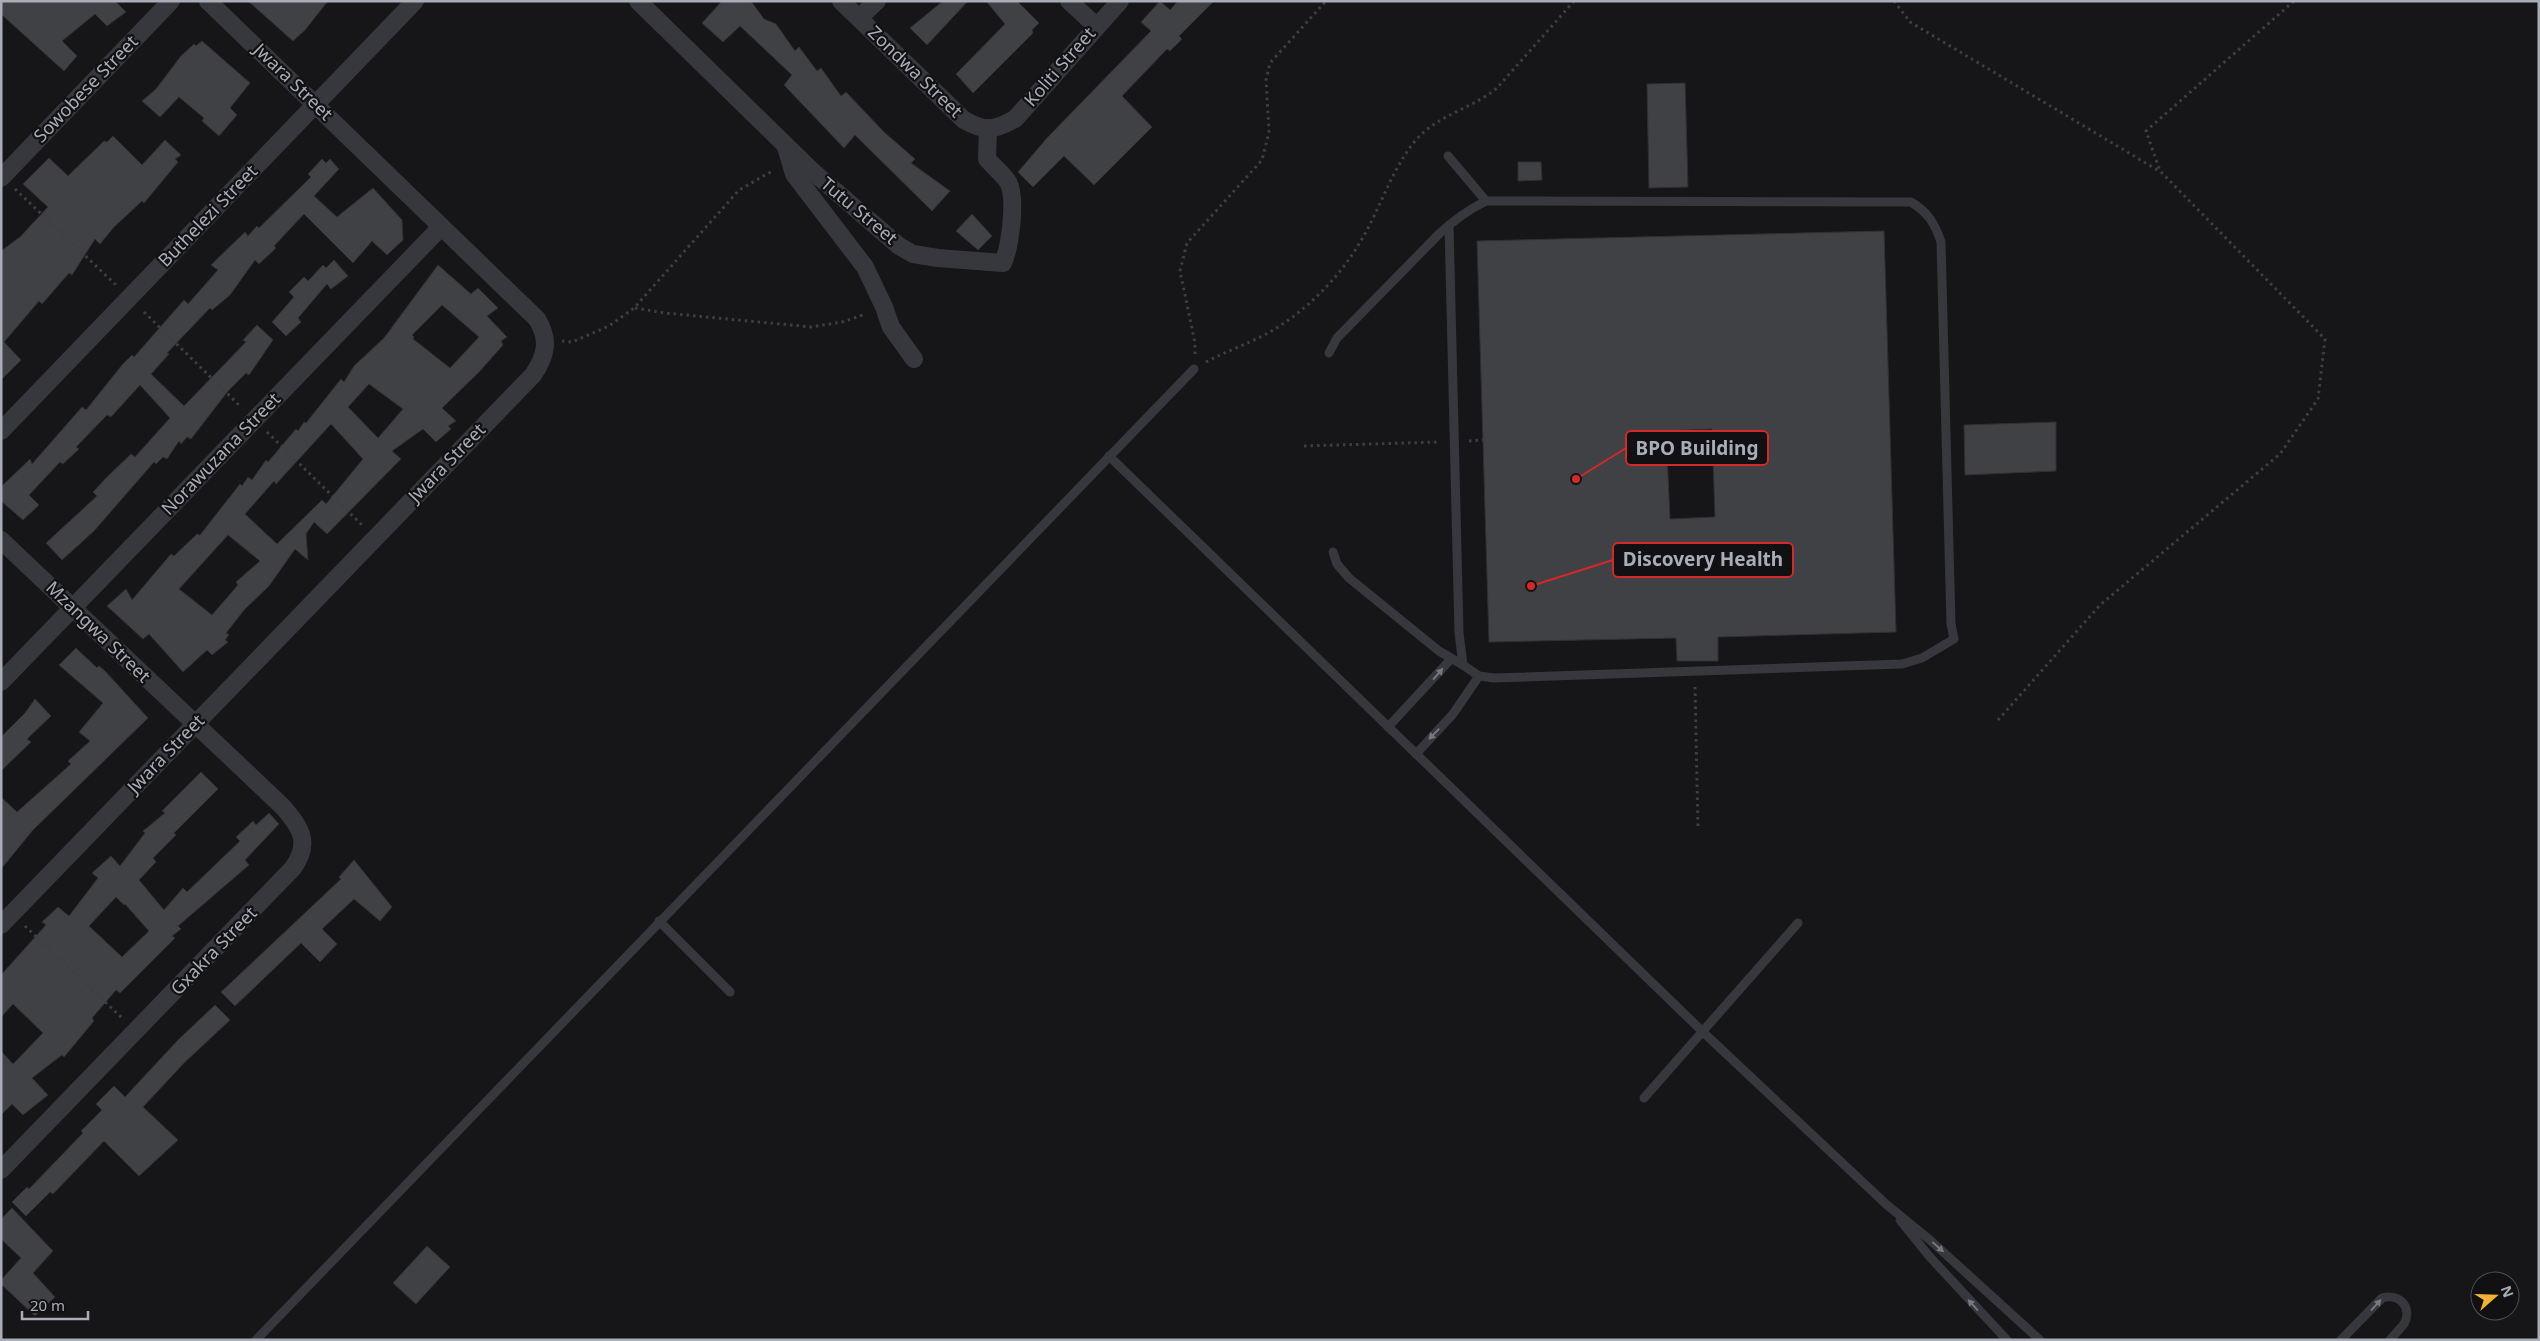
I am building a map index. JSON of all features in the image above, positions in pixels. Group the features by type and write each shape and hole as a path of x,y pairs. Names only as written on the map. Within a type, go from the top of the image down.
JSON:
{"street":[{"name":"Sowobese Street","path":"2,177 171,1"},
{"name":"Jwara Street","path":"7,919 533,375 546,352 546,340 538,319 208,1"},
{"name":"Buthelezi Street","path":"1,431 415,1"},
{"name":"Tutu Street","path":"638,1 788,154 899,246 913,254 1003,263 1008,252 1011,194 1008,182 987,158 992,129"},
{"name":"Zondwa Street","path":"841,1 964,120 980,128 992,129"},
{"path":"859,18 876,1"},
{"path":"1069,1 1096,26"},
{"name":"Koliti Street","path":"992,129 1015,119 1120,1"},
{"path":"788,154 794,174 865,267 884,307 890,327 914,359"},
{"name":"Norawuzana Street","path":"1,682 442,227"},
{"name":"Mzangwa Street","path":"1,540 195,724"},
{"name":"Gxakra Street","path":"1,1170 293,868 303,849 300,830 293,818 195,724"}],"lane":[{"path":"1448,156 1486,201"},
{"path":"1329,353 1337,338 1450,225 1460,216 1486,201 1911,202 1935,225 1941,242 1951,624 1954,639 1922,658 1902,664 1695,673 1494,678 1479,676 1451,659 1349,578 1337,564 1333,552"},
{"path":"1450,225 1459,633 1463,666"},
{"path":"256,1340 1194,369"},
{"path":"1109,456 1704,1033 1887,1205 1930,1240 2040,1340"},
{"path":"1388,727 1451,659"},
{"path":"1416,754 1453,714 1479,676"},
{"path":"659,921 730,992"},
{"path":"1644,1098 1704,1033 1798,923"},
{"path":"1887,1205 1929,1256 2007,1340"},
{"path":"2341,1340 2382,1298 2391,1296 2400,1298 2406,1306 2407,1315 2404,1324 2390,1340"}],"path":[{"path":"1326,1 1270,63 1266,80 1269,132 1262,160 1187,243 1180,271 1195,343 1194,369 1269,332 1304,307 1327,285 1359,244 1389,181 1416,140 1431,125 1449,113 1489,94 1497,88 1574,1"},
{"path":"1894,1 1910,22 2160,171 2325,339 2318,399 2280,454 2100,605 1998,720"},
{"path":"2160,171 2146,131 2294,1"},
{"path":"546,340 572,342 610,326 634,308 739,190 788,154"},
{"path":"2,177 375,537"},
{"path":"634,308 665,313 811,327 842,322 884,307"},
{"path":"1304,446 1483,440"},
{"path":"1695,673 1698,828"},
{"path":"7,919 136,1032"}],"building":[{"path":"1,1 115,1 126,12 107,26 95,14 62,41 77,56 64,71 1,14"},
{"path":"248,1 328,1 305,30 293,41"},
{"path":"722,1 751,1 764,19 776,24 795,51 799,47 817,71 821,68 841,96 846,92 884,132 915,159 911,163 950,191 932,211 855,135 844,148 784,85 792,75 740,26 723,42 702,23"},
{"path":"943,1 968,1 927,45 910,28"},
{"path":"986,1 1017,1 1039,23 1032,30 1033,33 973,93 956,74 1005,24"},
{"path":"1160,1 1170,10 1178,1 1214,1 1179,36 1182,39 1170,51 1167,49 1122,96 1152,127 1094,185 1064,156 1033,187 1018,172 1047,138 1151,31 1141,22"},
{"path":"202,41 250,83 230,108 237,115 219,136 202,121 204,118 179,97 160,117 142,101 156,89 181,56 194,44 196,46"},
{"path":"1685,83 1688,187 1649,188 1647,84"},
{"path":"113,136 142,165 165,140 181,155 175,159 178,162 144,203 142,201 114,227 100,244 95,239 72,275 69,273 42,304 39,301 4,342 21,360 1,380 1,251 20,237 48,207 23,184 49,158 68,176 104,141 107,142"},
{"path":"322,159 326,163 330,159 339,169 314,196 337,217 373,188 402,220 403,240 387,255 372,241 353,263 304,214 274,246 276,248 259,264 255,260 230,295 212,310 210,308 167,353 169,354 151,374 184,406 246,342 243,340 257,325 273,340 249,375 246,373 228,391 191,439 187,437 181,444 179,441 167,459 163,457 156,464 154,462 94,531 62,560 46,543 97,496 93,492 107,477 131,454 135,457 170,418 140,385 111,417 107,415 76,447 79,449 63,464 60,462 29,495 39,505 23,520 1,501 1,487 30,459 32,464 82,407 86,410 122,365 132,355 134,357 184,300 188,304 218,270 211,265 245,232 248,236 257,226 259,228 311,177 308,174"},
{"path":"1518,162 1541,162 1542,180 1518,181"},
{"path":"972,214 992,236 978,250 956,231"},
{"path":"1884,231 1896,632 1718,637 1718,661 1677,661 1676,638 1489,642 1477,241","holes":["1712,429 1715,517 1670,519 1666,431"]},
{"path":"334,260 348,276 331,289 327,284 298,318 301,322 286,336 272,322 294,297 289,292 304,277 308,281 323,265 326,268"},
{"path":"438,265 471,294 478,288 498,308 487,316 507,337 501,341 503,345 479,372 442,408 456,421 448,426 451,429 436,442 423,429 392,451 401,459 327,534 314,522 306,534 308,560 295,549 269,586 244,610 226,633 229,635 225,640 228,642 212,655 207,650 183,672 149,634 143,639 107,606 126,589 132,600 171,554 174,556 197,534 200,535 240,484 242,486 248,477 252,480 266,460 268,462 296,429 298,431 304,422 306,423 341,379 344,382 354,366 384,338","holes":["442,305 479,337 450,368 413,339 412,335","369,384 403,409 378,438 348,407","331,424 363,459 326,504 322,500 277,544 245,514 274,481 276,484","228,535 260,561 236,582 238,585 212,615 179,589"]},
{"path":"2056,422 2056,471 1965,475 1964,425"},
{"path":"76,648 97,668 99,666 105,671 148,718 33,830 1,869 1,797 17,812 71,764 68,761 90,741 79,732 103,703 59,665"},
{"path":"35,699 51,716 27,739 31,742 1,771 1,737 25,713"},
{"path":"201,772 218,789 174,833 176,835 153,858 156,862 139,880 164,910 183,888 187,892 240,841 236,837 253,821 256,825 269,813 279,824 245,860 249,865 178,926 181,929 172,936 175,938 120,993 116,990 92,1018 94,1021 64,1057 62,1055 32,1078 48,1095 23,1115 12,1104 1,1115 1,1051 13,1064 43,1033 13,1004 1,1017 1,975 46,925 42,922 58,907 69,916 98,878 92,873 111,856 120,866 145,833 143,831 165,813 162,811","holes":["116,897 149,931 122,957 89,926"]},
{"path":"354,860 392,907 380,921 354,899 322,929 337,944 320,962 301,943 235,1006 221,992 341,879 339,877"},
{"path":"215,1005 230,1020 184,1063 143,1107 178,1140 139,1176 104,1141 53,1194 50,1192 26,1216 12,1202 27,1187 29,1189 83,1133 81,1131 102,1110 96,1104 114,1086 125,1097 178,1040"},
{"path":"12,1208 53,1251 33,1273 55,1297 35,1316 1,1284 1,1280 21,1258 1,1239 1,1219"},
{"path":"427,1246 450,1267 416,1304 393,1283"}],"place":[{"name":"BPO Building","path":"1576,479"},
{"name":"Discovery Health","path":"1531,586"}]}
